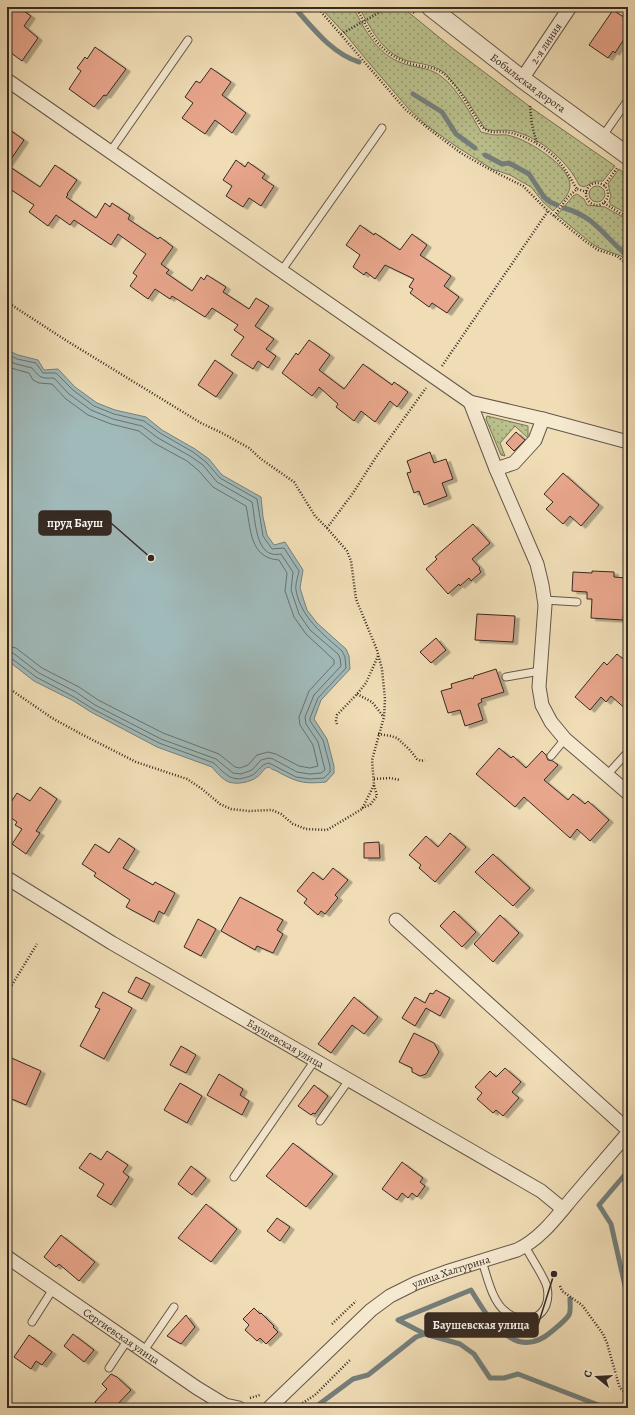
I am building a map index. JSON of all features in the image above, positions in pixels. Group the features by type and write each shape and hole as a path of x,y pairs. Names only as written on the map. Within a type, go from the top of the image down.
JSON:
{"street":[{"name":"Бобыльская дорога","path":"430,7 522,80 628,156"},
{"name":"2-я линия","path":"522,80 570,7"},
{"path":"7,80 282,270 433,378 470,402 543,419 628,442"},
{"path":"470,402 496,469 537,564 542,584 545,605 539,687 542,705 551,722 565,739 628,793"},
{"path":"496,469 514,463 535,440 543,419"},
{"name":"Баушевская улица","path":"7,878 112,943 541,1191 563,1209"},
{"path":"396,920 628,1132"},
{"name":"улица Халтурина","path":"269,1408 371,1310 390,1296 416,1283 506,1254 525,1246 542,1232 563,1209 628,1132"},
{"name":"Сергиевская улица","path":"7,1257 143,1352 224,1406 239,1408"}],"lane":[{"path":"110,152 188,40"},
{"path":"602,138 628,100"},
{"path":"282,270 382,128"},
{"path":"544,600 577,602"},
{"path":"506,677 540,671"},
{"path":"552,756 565,739"},
{"path":"607,775 626,754"},
{"path":"234,1177 314,1060"},
{"path":"320,1121 348,1080"},
{"path":"482,1261 494,1296 504,1310 515,1318 530,1319 540,1314 548,1303 547,1286 525,1246"},
{"path":"32,1322 53,1289"},
{"path":"143,1352 174,1307"},
{"path":"108,1368 127,1341"}],"path":[{"path":"317,7 405,109 429,129 461,153 523,186 548,212 591,245 598,250 617,256 628,265"},
{"path":"356,7 363,22 378,44 390,55 402,61 443,73 459,92 482,128 492,133 509,132 538,144 560,163 577,189 587,192"},
{"path":"341,34 389,7"},
{"path":"530,111 532,125 538,144"},
{"path":"604,186 614,172"},
{"path":"604,203 608,191 604,186 597,183 594,184 588,189 588,199 594,204 604,203 628,218"},
{"path":"554,216 568,197 577,189"},
{"path":"7,302 67,341 201,422 249,448 261,459 294,482 315,516 347,551 351,561 356,599 378,656 384,684 384,717 378,734 372,760 374,785 377,796 370,805 362,808 327,830 306,829 293,824 281,814 272,810 248,812 232,809 220,804 187,779 136,762 83,735 52,718 7,687"},
{"path":"337,724 337,715 357,694 369,678 378,656"},
{"path":"357,694 372,702 384,717"},
{"path":"378,734 396,738 409,749 417,759 421,761 424,760"},
{"path":"374,779 390,778 400,780"},
{"path":"362,808 374,785"},
{"path":"7,993 8,988 37,944"},
{"path":"562,1291 582,1305 603,1334 620,1388 628,1395"},
{"path":"295,1408 315,1395 351,1359"}],"green space":[{"path":"320,7 353,7 368,34 381,50 398,61 434,72 448,82 464,103 481,132 494,135 507,135 518,138 537,148 556,162 564,170 570,186 564,200 553,211 543,202 531,187 510,175 492,169 426,125 407,107 346,35"},
{"path":"359,7 402,7 451,47 533,109 615,166 603,181 596,181 584,187 579,185 568,167 552,151 542,144 523,134 513,131 485,129 465,97 446,74 433,67 408,61 391,52 373,32"},
{"path":"619,169 628,176 628,214 611,205 609,202 611,196 608,184"},
{"path":"594,186 600,186 605,191 603,200 600,202 594,202 589,197 589,191"},
{"path":"577,194 584,199 587,205 605,207 628,220 628,262 621,256 599,248 591,243 557,215 573,196"},
{"path":"487,416 528,426 528,438 515,426 500,443 505,456 501,455 486,419"}],"water":[{"path":"7,350 18,355 38,360 44,370 58,369 75,387 97,403 115,410 146,417 162,430 209,459 222,475 261,497 267,535 274,545 285,542 303,570 300,588 307,610 317,623 346,649 349,656 350,669 321,700 314,719 327,739 334,766 334,773 326,782 307,783 297,781 269,767 254,779 240,783 229,782 222,778 212,767 157,747 91,712 72,700 34,681 7,660"}],"building":[{"path":"7,7 18,7 31,16 24,26 38,38 22,61 7,50"},
{"path":"613,10 628,20 628,33 615,53 613,51 608,58 589,45"},
{"path":"95,47 126,69 106,96 104,95 94,107 69,89 81,71 77,68 85,57 87,59"},
{"path":"211,68 231,82 222,95 246,113 232,133 215,120 205,134 182,118 193,103 185,97 196,81 200,83"},
{"path":"7,128 24,140 7,165"},
{"path":"236,160 245,167 248,162 265,174 262,178 274,186 261,206 249,198 243,207 226,196 232,186 223,180"},
{"path":"7,165 40,187 55,165 77,180 66,197 96,218 105,203 110,207 112,203 130,215 128,219 158,239 160,237 173,247 161,264 169,270 166,273 192,291 201,277 204,280 207,275 226,287 223,292 249,309 256,298 269,306 255,326 274,339 266,349 276,356 268,368 258,361 253,369 231,355 244,337 234,330 238,325 212,308 205,317 172,296 170,299 155,289 148,299 130,286 137,276 133,273 146,254 118,234 111,245 74,220 70,225 56,215 48,226 29,212 34,205 7,187"},
{"path":"360,225 400,250 412,234 427,245 420,255 451,276 444,286 459,297 447,313 432,303 429,307 410,293 413,289 409,287 414,279 385,265 375,279 366,272 364,275 353,267 360,255 346,245"},
{"path":"309,340 330,355 319,370 344,389 363,364 392,385 394,382 408,392 397,407 390,401 375,422 361,411 354,421 336,407 338,404 319,387 312,396 282,373 296,353 298,355"},
{"path":"215,360 233,373 216,397 198,385"},
{"path":"516,432 525,440 514,451 506,443"},
{"path":"430,452 434,463 446,459 453,479 442,483 447,496 424,505 419,491 414,493 407,473 411,472 407,461"},
{"path":"563,473 599,505 581,526 570,516 563,524 546,509 553,502 544,494"},
{"path":"473,524 490,543 472,559 480,568 479,569 481,572 471,581 469,578 460,586 459,584 448,594 426,569 437,559 435,557"},
{"path":"592,571 614,572 614,577 626,578 623,620 591,618 592,599 587,599 587,592 572,591 573,572 592,573"},
{"path":"477,614 515,616 513,642 475,640"},
{"path":"436,638 446,650 431,663 420,652"},
{"path":"617,654 628,663 628,711 611,696 606,702 601,697 590,710 575,697 604,662 607,665"},
{"path":"496,669 504,692 481,699 482,702 478,704 483,720 465,726 460,710 448,713 441,691 452,688 451,684 471,678 473,679 474,676"},
{"path":"499,748 511,758 513,756 526,768 542,751 548,760 553,761 558,765 544,780 568,800 573,794 585,804 588,801 609,820 590,841 577,829 570,838 524,797 515,807 476,774"},
{"path":"40,787 57,799 36,831 40,833 26,854 12,844 22,829 15,825 17,822 7,815 7,808 17,793 30,801"},
{"path":"450,833 466,847 435,882 419,868 421,865 409,855 426,836 438,847"},
{"path":"119,838 135,849 123,868 153,885 155,882 175,893 164,914 159,911 154,922 126,907 130,900 94,876 96,873 82,864 95,844 109,853"},
{"path":"379,842 380,858 364,858 364,843"},
{"path":"493,854 530,888 513,906 475,872"},
{"path":"333,868 348,880 335,895 338,898 325,914 321,911 318,915 304,903 307,899 297,891 313,872 323,880"},
{"path":"240,897 283,920 277,930 283,934 273,953 257,946 255,950 221,931"},
{"path":"454,911 476,932 462,947 440,926"},
{"path":"500,915 519,933 493,962 474,944"},
{"path":"198,919 216,929 201,956 184,947"},
{"path":"136,977 150,984 142,999 128,992"},
{"path":"436,990 450,998 440,1016 426,1008 415,1026 402,1018 415,997 425,1003 430,993 433,994"},
{"path":"103,992 132,1008 104,1059 80,1046 100,1009 95,1007"},
{"path":"354,997 378,1017 364,1034 352,1025 331,1053 318,1044"},
{"path":"414,1033 434,1043 439,1052 426,1074 420,1076 412,1072 412,1068 399,1062"},
{"path":"181,1046 196,1055 186,1073 170,1065"},
{"path":"7,1056 41,1071 26,1105 7,1097"},
{"path":"505,1068 521,1082 512,1092 519,1098 503,1116 496,1110 493,1113 477,1099 482,1093 475,1087 490,1071 496,1077"},
{"path":"219,1074 243,1089 240,1095 249,1101 242,1115 207,1095"},
{"path":"180,1083 202,1096 187,1123 164,1110"},
{"path":"314,1085 328,1096 315,1114 313,1113 311,1115 298,1106"},
{"path":"293,1143 333,1174 306,1207 266,1176"},
{"path":"107,1151 128,1165 123,1172 129,1177 111,1205 97,1196 104,1184 79,1168 90,1153 101,1160"},
{"path":"402,1162 423,1178 420,1182 425,1186 417,1197 412,1193 408,1198 402,1193 397,1200 382,1189"},
{"path":"191,1166 206,1178 192,1195 178,1184"},
{"path":"206,1204 237,1229 211,1262 178,1238"},
{"path":"277,1218 290,1227 280,1241 267,1231"},
{"path":"61,1235 95,1262 79,1281 59,1264 56,1267 44,1257"},
{"path":"254,1308 274,1326 273,1327 278,1332 266,1344 260,1338 257,1341 245,1330 249,1325 243,1319"},
{"path":"186,1315 195,1327 181,1344 167,1336"},
{"path":"73,1334 94,1350 84,1362 64,1346"},
{"path":"29,1335 52,1352 42,1365 36,1361 31,1369 14,1357"},
{"path":"111,1374 117,1377 131,1390 114,1408 101,1408 95,1402 107,1389 102,1384"}],"waterway":[{"path":"294,7 315,31 331,46 340,53 359,62"},
{"path":"413,94 442,112 456,134 475,148"},
{"path":"485,155 502,164 509,163 529,174 544,197 557,205"},
{"path":"564,208 575,212 592,222 628,256"},
{"path":"628,1171 599,1205 611,1224 628,1299"},
{"path":"425,1334 398,1320 471,1290 494,1324 504,1333 514,1340 526,1342 538,1340 561,1324 569,1315 570,1299"},
{"path":"314,1408 353,1379 368,1375 416,1337 425,1334 460,1344 474,1354 490,1378 504,1378 518,1374 606,1408"}],"place":[{"name":"пруд Бауш","path":"151,558"},
{"name":"Баушевская улица","path":"554,1274"}]}
